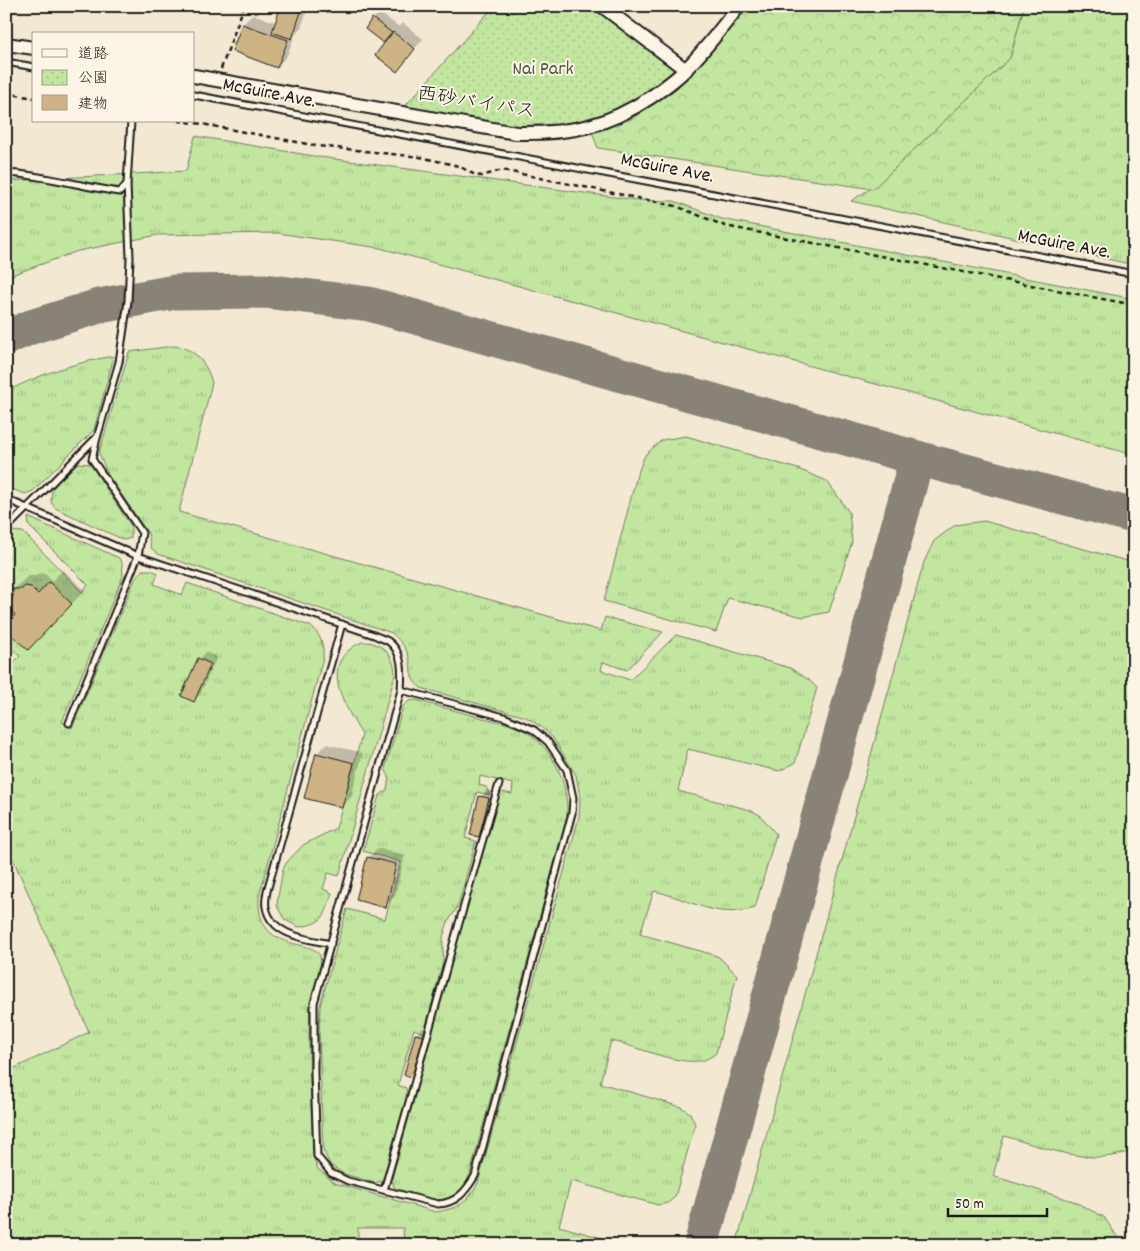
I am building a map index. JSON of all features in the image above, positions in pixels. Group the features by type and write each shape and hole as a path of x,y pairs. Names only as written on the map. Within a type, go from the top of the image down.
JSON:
{"street":[{"path":"602,6 686,70"},
{"name":"西砂バイパス","path":"195,76 516,133 548,134 579,129 608,121 665,88 686,70 739,6"},
{"path":"6,44 32,48"}],"lane":[{"path":"6,62 32,66"},
{"name":"McGuire Ave.","path":"195,95 1134,274"},
{"path":"69,723 138,556 142,533 92,459 120,362 128,301 130,258 127,184 131,122"},
{"path":"6,173 45,177 92,188 120,192 127,184"},
{"path":"6,529 97,438"},
{"path":"6,499 138,556 374,634 390,642 398,654 403,670 401,690 314,1003 314,1073 318,1156 331,1173 348,1181 438,1204 448,1204 467,1190 475,1176 574,798 566,770 559,757 548,742 534,730 504,716 401,690"},
{"path":"331,944 291,935 273,923 266,907 267,891 342,624"},
{"path":"384,1190 454,936 499,784"}],"path":[{"path":"217,80 244,6"},
{"path":"6,93 32,98"},
{"path":"186,122 318,146 420,157 459,166 475,175 482,176 502,170 676,206 725,226 1134,305"}],"green space":[{"name":"Nai Park","path":"494,6 602,6 686,70 640,104 548,134 400,112"},
{"path":"748,6 1024,6 1010,58 873,189 598,148 592,132 631,119 676,89 691,74"},
{"path":"1024,6 1134,6 1134,265 851,201 879,183 1010,58"},
{"path":"195,136 320,157 636,200 674,201 722,219 1134,299 1134,455 380,248 277,233 158,235 78,251 6,277 6,181 186,171"},
{"path":"173,346 187,349 198,357 207,369 212,383 179,512 601,631 605,617 663,632 627,670 603,662 601,670 630,680 676,635 790,668 809,680 817,688 795,763 779,771 688,749 678,791 750,810 760,815 776,834 755,908 728,912 715,910 654,891 640,934 719,957 737,975 716,1053 708,1058 699,1061 678,1060 611,1041 600,1083 681,1107 690,1113 695,1124 675,1197 668,1203 658,1205 571,1181 559,1226 627,1245 404,1245 403,1228 358,1228 358,1245 6,1245 6,1065 9,1071 89,1032 6,843 6,659 12,664 20,656 6,643 6,535 10,531 23,532 82,592 88,585 29,526 28,517 119,558 122,563 123,576 62,722 72,728 136,577 142,570 151,570 158,573 154,584 182,595 187,583 310,626 319,636 323,649 323,658 259,897 260,915 266,928 275,936 286,941 315,950 320,956 319,974 310,1008 309,1026 313,1156 318,1169 335,1183 436,1212 456,1207 466,1200 474,1190 478,1183 579,817 580,797 576,775 553,738 526,717 421,688 413,680 406,649 392,633 158,554 151,548 148,533 108,475 99,453 129,352"},
{"path":"114,356 94,430 33,491 25,494 6,487 6,392 58,370"},
{"path":"686,436 798,469 827,481 849,512 852,542 829,612 803,617 728,598 716,632 604,601 637,475 645,455 662,440"},
{"path":"77,463 90,464 131,526 131,538 124,540 55,508 51,502 52,489"},
{"path":"984,521 1134,563 1134,1149 1119,1155 1086,1157 1052,1150 1004,1136 993,1176 1073,1201 1104,1217 1120,1241 1119,1245 736,1245 924,562 934,541 955,525"},
{"path":"362,642 375,644 386,651 393,661 395,675 339,876 328,873 323,889 332,893 328,907 319,921 299,927 285,920 277,906 283,869 303,845 336,828 362,735 342,698 337,673 340,661 348,651"},
{"path":"415,700 505,723 527,732 537,740 552,758 562,780 567,803 567,816 470,1174 464,1186 456,1194 439,1200 397,1189 394,1187 392,1178 498,795 502,792 512,794 513,784 480,776 479,785 486,787 490,795 477,792 465,838 476,841 458,906 448,922 443,937 443,962 424,1033 414,1029 398,1085 406,1088 407,1095 384,1176 381,1181 375,1183 344,1174 330,1165 323,1149 319,1032 320,1006 347,909 385,919 401,862 363,851 379,796 387,790 389,777 385,769 403,706 409,701"}],"building":[{"path":"281,6 303,6 292,39 272,32"},
{"path":"372,18 392,33 383,43 365,29"},
{"path":"242,24 288,40 277,68 232,51"},
{"path":"393,32 415,49 397,72 375,55"},
{"path":"49,582 72,604 28,650 6,630 6,624 15,615 8,607 8,602 13,597 13,589 22,589 25,586 31,587 38,594"},
{"path":"198,658 211,664 194,702 181,696"},
{"path":"316,753 354,763 342,808 304,798"},
{"path":"479,796 489,798 479,837 470,835"},
{"path":"367,857 396,864 386,908 356,900"},
{"path":"415,1034 424,1036 412,1077 404,1075"}],"taxiway":[{"path":"6,338 31,327 99,306 175,292 265,291 369,304 917,458 1134,516"},
{"path":"701,1245 917,458"}]}
